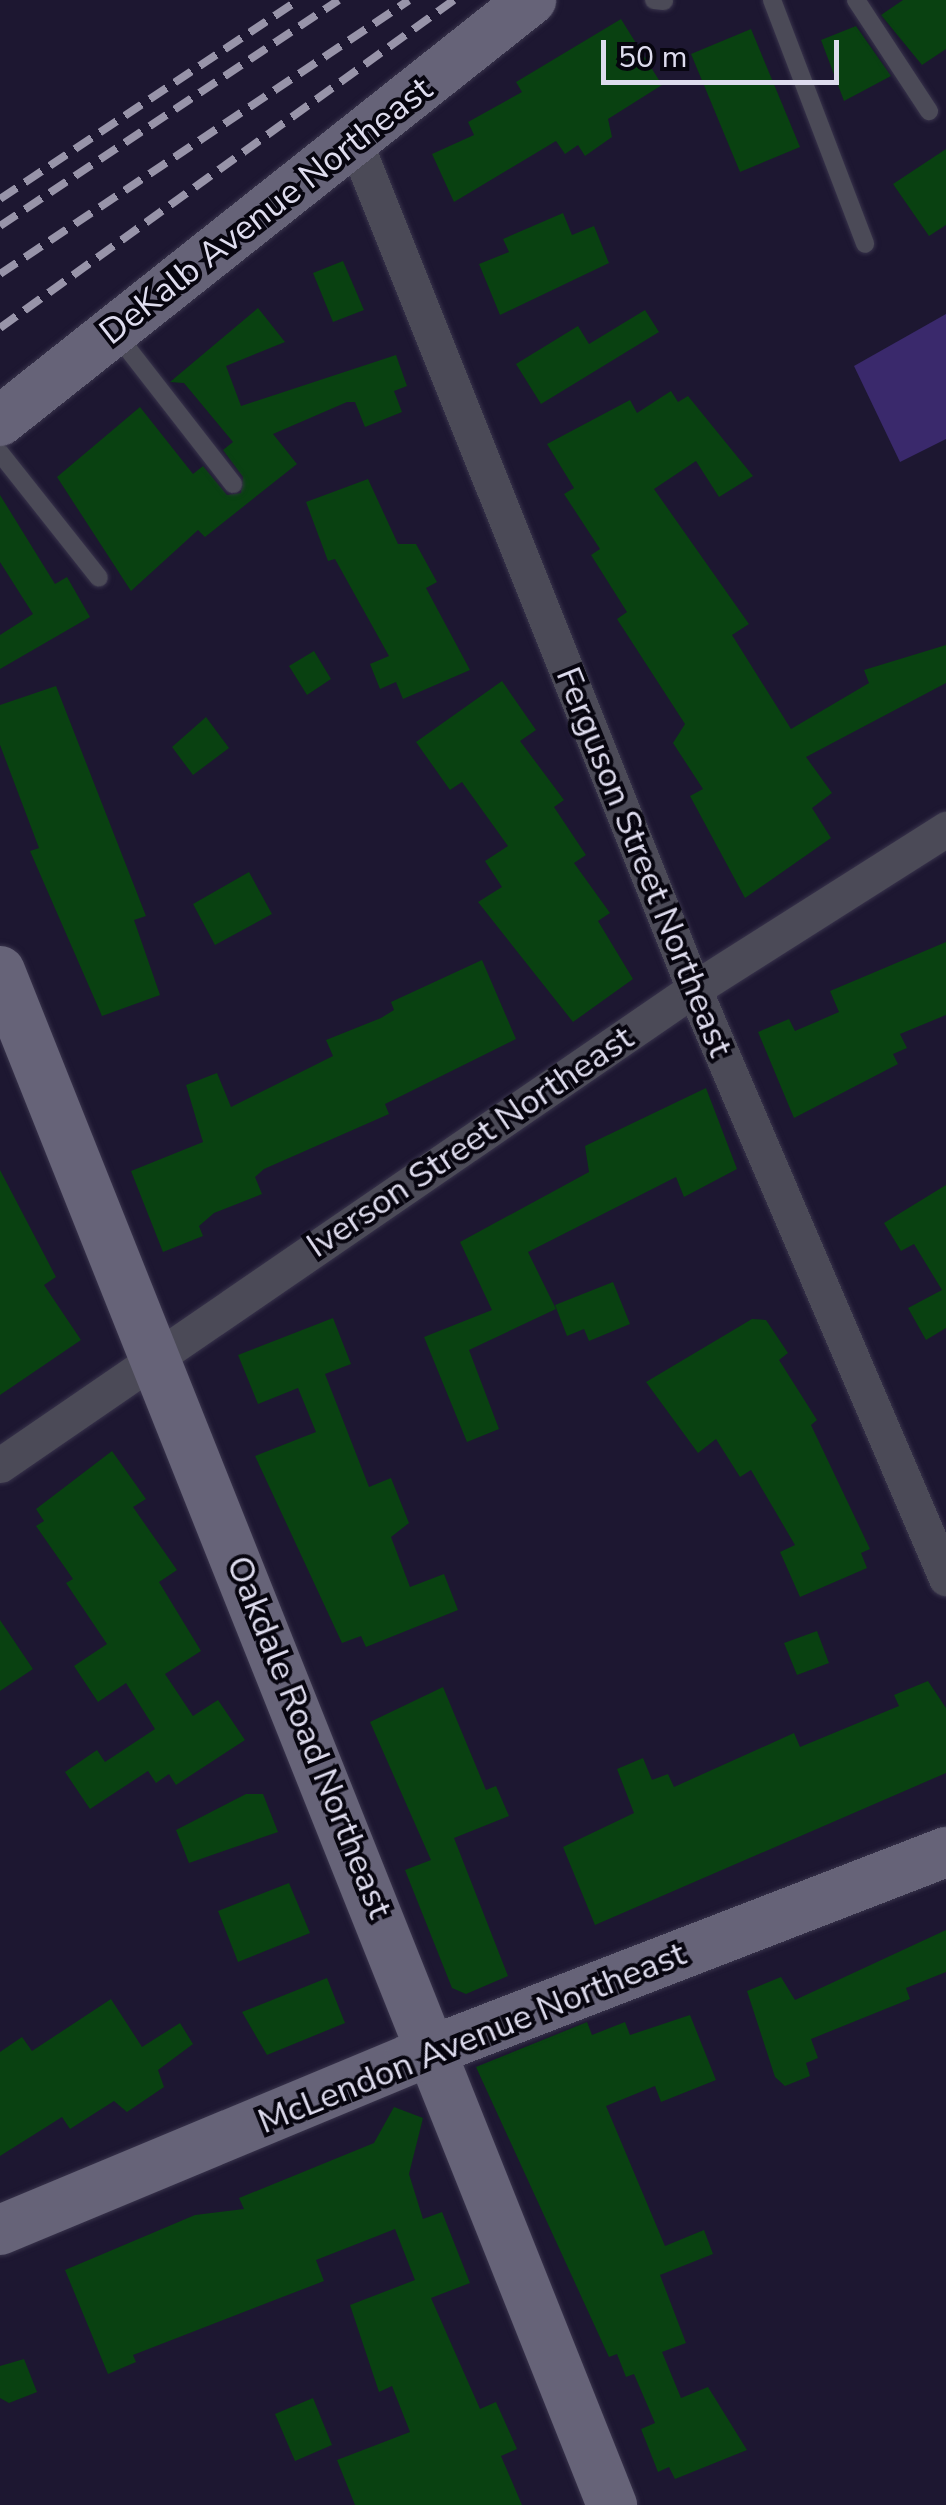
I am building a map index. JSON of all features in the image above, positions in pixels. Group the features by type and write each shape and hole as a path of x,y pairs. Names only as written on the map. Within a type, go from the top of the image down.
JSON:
{"street":[{"name":"DeKalb Avenue Northeast","path":"0,420 532,0"},
{"name":"Ferguson Street Northeast","path":"355,142 694,988 946,1578"},
{"name":"Iverson Street Northeast","path":"0,1465 694,988 946,828"},
{"name":"Oakdale Road Northeast","path":"0,971 612,2505"},
{"name":"McLendon Avenue Northeast","path":"0,2230 432,2050 946,1852"}],"lane":[{"path":"654,0 664,1"},
{"path":"772,0 864,244"},
{"path":"856,0 929,112"},
{"path":"114,331 233,484"},
{"path":"0,453 99,578"}],"shaded area":[{"path":"946,314 946,439 900,462 854,366"}],"building":[{"path":"903,0 946,0 946,49 922,65 881,15"},
{"path":"621,19 662,85 608,119 612,137 585,156 578,145 565,154 556,141 454,202 432,154 474,135 468,122 522,92 516,82"},
{"path":"856,26 891,76 844,101 821,40"},
{"path":"751,29 800,147 740,172 691,54"},
{"path":"946,149 946,225 929,236 893,184"},
{"path":"563,213 572,235 594,226 609,263 500,315 479,264 509,252 503,239"},
{"path":"343,261 364,310 333,322 313,273"},
{"path":"258,308 285,342 226,366 241,406 396,355 407,386 394,391 402,412 365,427 355,402 347,402 273,434 297,464 205,537 198,530 131,591 57,477 140,407 193,474 203,466 227,495 241,493 243,477 223,450 233,442 184,383 170,382"},
{"path":"645,310 659,332 541,404 516,364 578,326 589,344"},
{"path":"671,391 678,402 688,396 753,476 719,497 696,461 654,489 749,624 732,635 791,729 869,683 864,670 946,645 946,683 806,757 832,793 812,808 831,838 745,898 690,796 703,789 673,743 685,724 617,619 627,612 591,555 600,549 564,494 574,488 547,444 630,400 637,413"},
{"path":"368,479 398,544 416,544 437,582 426,588 470,670 403,699 396,682 380,689 370,664 389,656 335,559 328,561 306,502"},
{"path":"0,495 55,584 67,577 90,617 0,669 0,635 33,614 0,562"},
{"path":"314,651 331,679 307,695 289,666"},
{"path":"502,681 536,730 520,741 564,800 554,807 586,855 574,863 610,913 598,921 633,979 573,1022 478,902 502,887 485,861 508,846 462,782 450,790 416,742"},
{"path":"56,686 146,916 134,920 160,995 102,1016 30,851 39,848 0,745 0,705"},
{"path":"206,717 229,748 193,775 172,747"},
{"path":"249,872 272,914 215,945 193,904"},
{"path":"946,942 946,1015 900,1034 907,1048 893,1054 898,1064 794,1118 758,1032 789,1019 795,1031 839,1012 830,991"},
{"path":"482,960 516,1039 385,1104 389,1114 264,1169 255,1177 262,1194 214,1213 199,1226 203,1236 163,1252 131,1171 203,1142 186,1085 217,1073 231,1107 333,1056 326,1040 381,1018 394,1010 391,1002"},
{"path":"706,1088 737,1169 684,1197 676,1177 528,1252 556,1309 469,1350 499,1429 467,1442 424,1337 492,1310 460,1242 589,1172 585,1146"},
{"path":"0,1170 56,1277 44,1285 81,1340 0,1395"},
{"path":"946,1185 946,1328 926,1340 908,1308 942,1290 914,1244 901,1251 884,1223"},
{"path":"613,1282 630,1324 589,1341 584,1329 567,1336 555,1305"},
{"path":"333,1318 351,1364 325,1374 369,1487 391,1478 409,1523 391,1537 410,1587 444,1574 458,1610 366,1647 361,1636 342,1643 255,1456 316,1432 298,1388 258,1404 238,1355"},
{"path":"752,1319 766,1320 788,1353 779,1360 817,1420 811,1425 870,1549 861,1553 867,1568 800,1597 780,1552 795,1545 751,1470 740,1477 716,1439 698,1453 646,1382"},
{"path":"112,1451 146,1499 133,1507 177,1570 159,1582 201,1651 165,1674 193,1716 218,1700 245,1740 176,1785 169,1774 156,1783 148,1771 90,1809 65,1772 97,1750 105,1762 155,1729 126,1683 98,1702 74,1666 107,1644 66,1583 73,1579 36,1526 44,1521 36,1509"},
{"path":"0,1620 33,1669 0,1691"},
{"path":"817,1631 829,1663 797,1675 784,1643"},
{"path":"928,1681 946,1708 946,1773 595,1925 563,1847 634,1813 617,1769 643,1758 652,1780 668,1774 674,1787 794,1733 800,1747 899,1706 894,1695"},
{"path":"443,1687 486,1790 496,1786 509,1816 454,1838 508,1976 466,1994 452,1988 405,1870 431,1860 370,1722"},
{"path":"246,1794 263,1794 278,1832 189,1863 176,1830"},
{"path":"289,1883 310,1933 238,1962 218,1911"},
{"path":"946,1930 946,1972 906,1988 910,1999 811,2039 818,2058 806,2063 810,2076 785,2086 775,2077 747,1991 781,1977 795,2000"},
{"path":"327,1978 345,2023 267,2055 242,2012"},
{"path":"111,1999 142,2047 180,2023 193,2044 158,2070 164,2087 127,2112 114,2101 70,2129 62,2117 0,2156 0,2052 22,2037 32,2051"},
{"path":"690,2015 716,2080 661,2102 655,2086 606,2106 665,2246 704,2230 713,2254 660,2275 686,2343 662,2352 681,2398 708,2387 747,2450 675,2479 669,2467 658,2472 641,2429 655,2423 634,2374 626,2377 617,2354 609,2357 476,2067 587,2022 592,2035 625,2022 630,2035"},
{"path":"394,2107 423,2118 409,2174 423,2219 442,2212 470,2283 431,2298 480,2409 496,2402 517,2449 501,2456 522,2505 355,2505 337,2460 410,2432 392,2386 379,2392 350,2305 415,2280 395,2229 316,2260 324,2281 133,2355 136,2362 108,2374 65,2270 195,2215 244,2209 239,2198 374,2143"},
{"path":"24,2359 37,2392 9,2403 0,2398 0,2366"},
{"path":"313,2398 332,2445 295,2461 275,2414"}],"railway":[{"path":"0,199 298,0"},
{"path":"0,226 339,0"},
{"path":"0,274 409,0"},
{"path":"0,328 454,0"}]}
